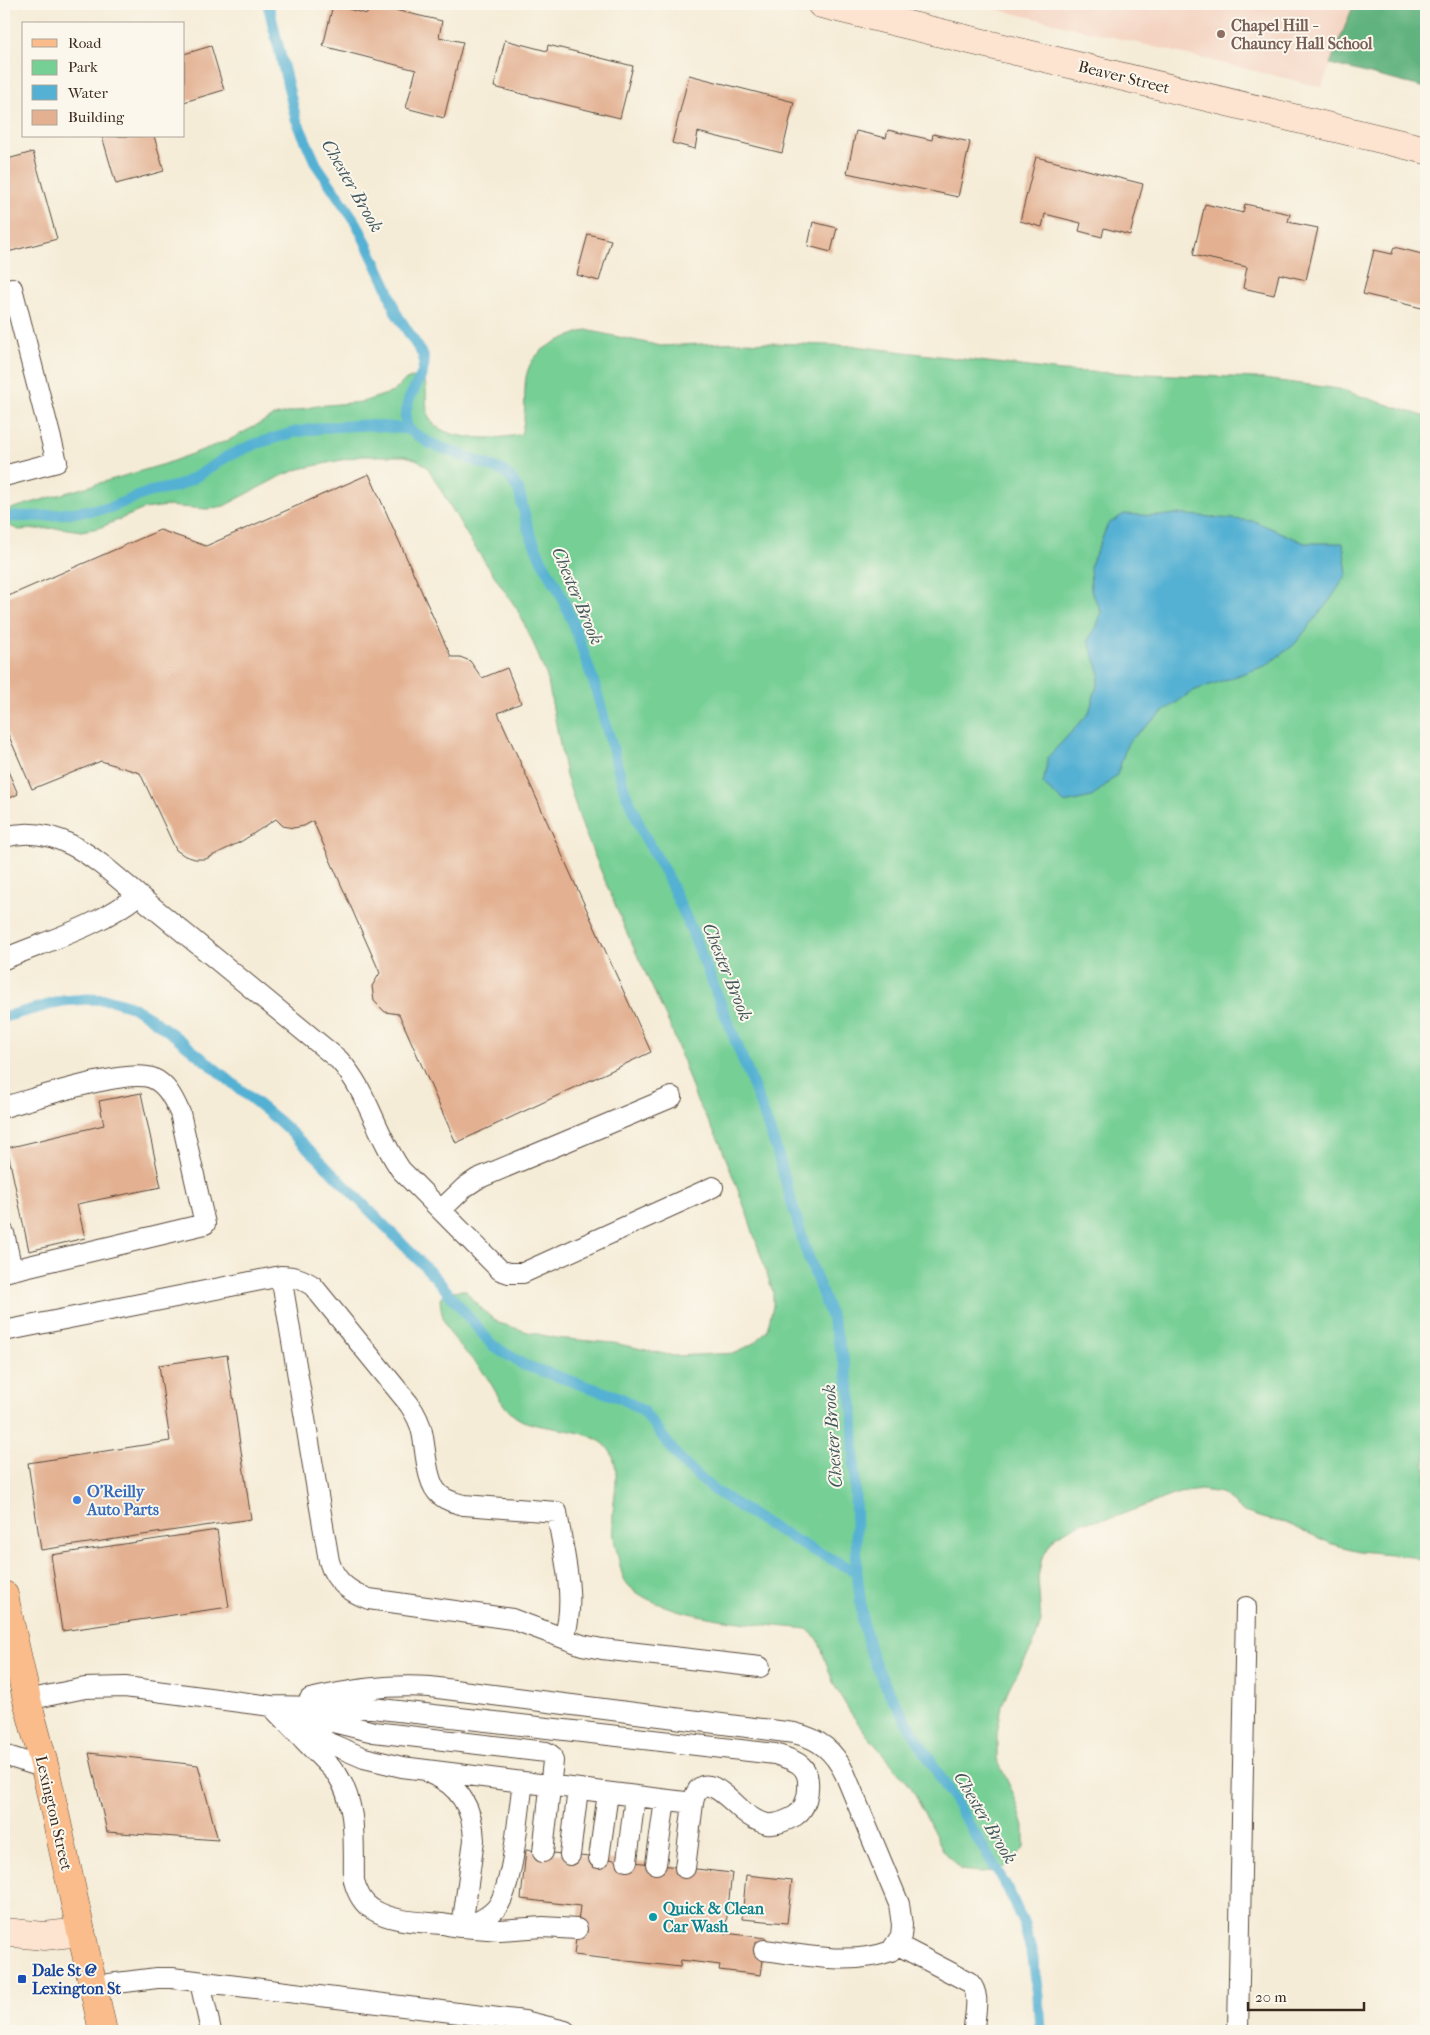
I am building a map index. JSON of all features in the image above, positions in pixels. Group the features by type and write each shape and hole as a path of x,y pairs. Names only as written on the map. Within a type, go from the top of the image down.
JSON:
{"main road":[{"name":"Beaver Street","path":"821,4 1426,150"},
{"name":"Lexington Street","path":"4,1595 27,1700 45,1768 103,2031"},
{"path":"4,1932 44,1936 81,1932"}],"lane":[{"path":"4,476 57,462 12,288"},
{"path":"4,837 15,834 34,833 58,837 93,856 339,1060 356,1082 392,1158 400,1170 442,1209 500,1270 509,1273 523,1273 713,1187"},
{"path":"4,959 105,917 123,907 138,895"},
{"path":"4,1107 107,1080 140,1075 153,1078 164,1086 173,1098 180,1113 205,1224 8,1271 4,1233"},
{"path":"442,1209 465,1187 477,1180 672,1097"},
{"path":"4,1330 281,1276 297,1277 313,1286 409,1404 417,1417 422,1432 431,1478 438,1494 450,1502 464,1505 557,1512 570,1599 570,1615 564,1638"},
{"path":"281,1276 332,1572 339,1581 357,1595 369,1599 512,1619 564,1638 602,1649 760,1667"},
{"path":"1238,2031 1246,1607"},
{"path":"27,1700 86,1688 125,1687 271,1706 372,1708 775,1754 798,1763 804,1770 808,1780 806,1803 798,1814 778,1824 766,1824 755,1820 721,1792 705,1785 700,1788 693,1803 685,1868"},
{"path":"271,1706 362,1688 430,1687 785,1732 813,1739 829,1750 840,1764 895,1894 902,1925 901,1936 890,1950 881,1954 854,1958 828,1958 764,1950"},
{"path":"271,1706 329,1743 346,1751 383,1763 421,1770 693,1803"},
{"path":"271,1706 374,1732 546,1752 551,1755 553,1761 543,1852"},
{"path":"271,1706 337,1774 345,1787 352,1813 354,1881 357,1892 372,1909 387,1916 500,1930 543,1927 577,1929"},
{"path":"4,1755 45,1768"},
{"path":"421,1770 438,1776 459,1791 471,1814 474,1840 462,1926"},
{"path":"462,1926 488,1916 497,1908 503,1897 511,1864 523,1783"},
{"path":"570,1855 578,1789"},
{"path":"599,1858 608,1793"},
{"path":"627,1861 635,1796"},
{"path":"656,1864 665,1800"},
{"path":"896,1944 969,1982 975,1988 974,2028"},
{"path":"93,1986 156,1978 200,1982 524,2021 565,2031"},
{"path":"200,1982 211,2031"}],"shaded area":[{"name":"Chapel Hill - Chauncy Hall School","path":"975,4 1354,4 1322,87"}],"green space":[{"path":"1354,4 1426,4 1426,88 1330,64"},
{"path":"586,330 661,346 741,342 855,346 1062,371 1256,378 1339,389 1426,417 1426,1563 1412,1556 1359,1551 1332,1544 1286,1523 1244,1512 1221,1493 1201,1490 1179,1493 1112,1518 1083,1522 1056,1536 1042,1558 1038,1577 1041,1623 1033,1646 1012,1682 1002,1705 997,1733 997,1759 1014,1795 1024,1827 1024,1848 1014,1861 997,1871 961,1870 943,1850 911,1787 850,1712 834,1685 818,1639 807,1629 740,1622 690,1613 667,1607 631,1588 623,1576 613,1529 616,1473 612,1454 606,1446 589,1436 532,1424 516,1417 505,1406 488,1378 457,1342 445,1323 440,1299 446,1291 465,1290 482,1310 499,1323 528,1332 556,1338 614,1343 674,1356 736,1353 757,1341 767,1330 773,1306 773,1292 746,1211 720,1143 696,1099 672,1030 626,931 583,828 566,776 547,677 532,640 517,609 472,543 428,468 418,460 405,456 361,456 299,469 279,477 224,506 207,509 167,506 144,509 99,528 81,531 61,528 19,530 4,522 7,510 165,464 229,440 274,416 316,406 362,402 393,392 404,381 414,377 425,381 428,415 436,426 446,432 486,438 521,434 524,417 526,375 530,365 536,356 553,343"}],"water":[{"path":"1124,514 1159,516 1177,514 1254,521 1305,543 1343,543 1347,574 1330,600 1294,645 1265,666 1193,691 1164,711 1128,742 1117,775 1092,797 1064,803 1043,784 1048,757 1089,713 1100,674 1088,640 1097,626 1101,611 1091,591 1090,567 1108,524"}],"building":[{"path":"369,4 442,21 439,37 463,42 444,118 406,108 416,70 323,46 333,5 367,14"},
{"path":"505,40 547,51 548,45 633,66 620,118 494,87"},
{"path":"211,46 224,90 185,102 185,54"},
{"path":"689,75 794,102 782,153 698,132 695,149 672,143"},
{"path":"888,130 932,140 933,134 970,142 958,197 847,173 856,131 886,138"},
{"path":"103,138 155,138 164,171 116,184"},
{"path":"33,152 57,239 4,253 4,160"},
{"path":"1036,157 1143,184 1130,235 1104,228 1102,237 1079,231 1081,223 1045,214 1042,227 1020,221"},
{"path":"1205,204 1243,213 1245,204 1290,214 1288,222 1318,228 1306,280 1279,274 1274,295 1243,288 1247,267 1193,255"},
{"path":"813,222 837,228 831,252 808,246"},
{"path":"588,234 611,240 599,281 577,275"},
{"path":"1394,247 1426,255 1426,309 1363,294 1374,250 1392,254"},
{"path":"369,474 451,657 460,657 470,661 482,678 507,668 521,703 498,713 651,1052 456,1143 399,1014 385,1012 374,1001 372,986 380,973 313,821 304,826 293,828 283,826 276,819 242,841 206,859 195,859 185,856 176,850 140,773 101,761 32,789 4,725 4,598 160,530 206,546"},
{"path":"4,762 18,794 4,801"},
{"path":"141,1093 161,1187 77,1204 85,1238 29,1251 7,1148 104,1125 99,1101"},
{"path":"227,1355 251,1519 41,1550 28,1463 170,1441 159,1365"},
{"path":"217,1530 229,1607 62,1631 51,1555"},
{"path":"89,1753 198,1765 218,1840 107,1832"},
{"name":"Quick & Clean Car Wash","path":"526,1850 732,1873 725,1933 766,1938 761,1975 719,1970 720,1965 681,1960 680,1967 574,1955 580,1906 521,1899"},
{"path":"746,1875 792,1880 787,1923 742,1919"}],"waterway":[{"name":"Chester Brook","path":"268,4 296,119 316,164 357,224 387,287 396,313 423,355 422,374 409,399 406,410 405,419 408,429 429,443 503,471 519,491 528,529 574,625 595,686 624,789 644,835 667,876 689,924 755,1090 776,1148 805,1248 833,1322 845,1365 853,1410 857,1572 863,1623 872,1656 887,1689 1008,1889 1024,1925 1033,1958 1040,2031"},
{"path":"4,517 44,516 109,508 149,492 178,486 228,456 255,444 295,432 329,427 367,425 408,429"},
{"path":"4,1017 63,1001 87,999 111,1000 128,1005 145,1014 175,1036 280,1122 317,1157 435,1277 492,1345 524,1365 621,1398 643,1411 683,1463 711,1488 760,1520 809,1548 857,1572"}],"place":[{"name":"Chapel Hill - Chauncy Hall School","path":"1221,34"},
{"name":"O'Reilly Auto Parts","path":"77,1500"},
{"name":"Quick & Clean Car Wash","path":"653,1917"},
{"name":"Dale St @ Lexington St","path":"22,1979"}]}
